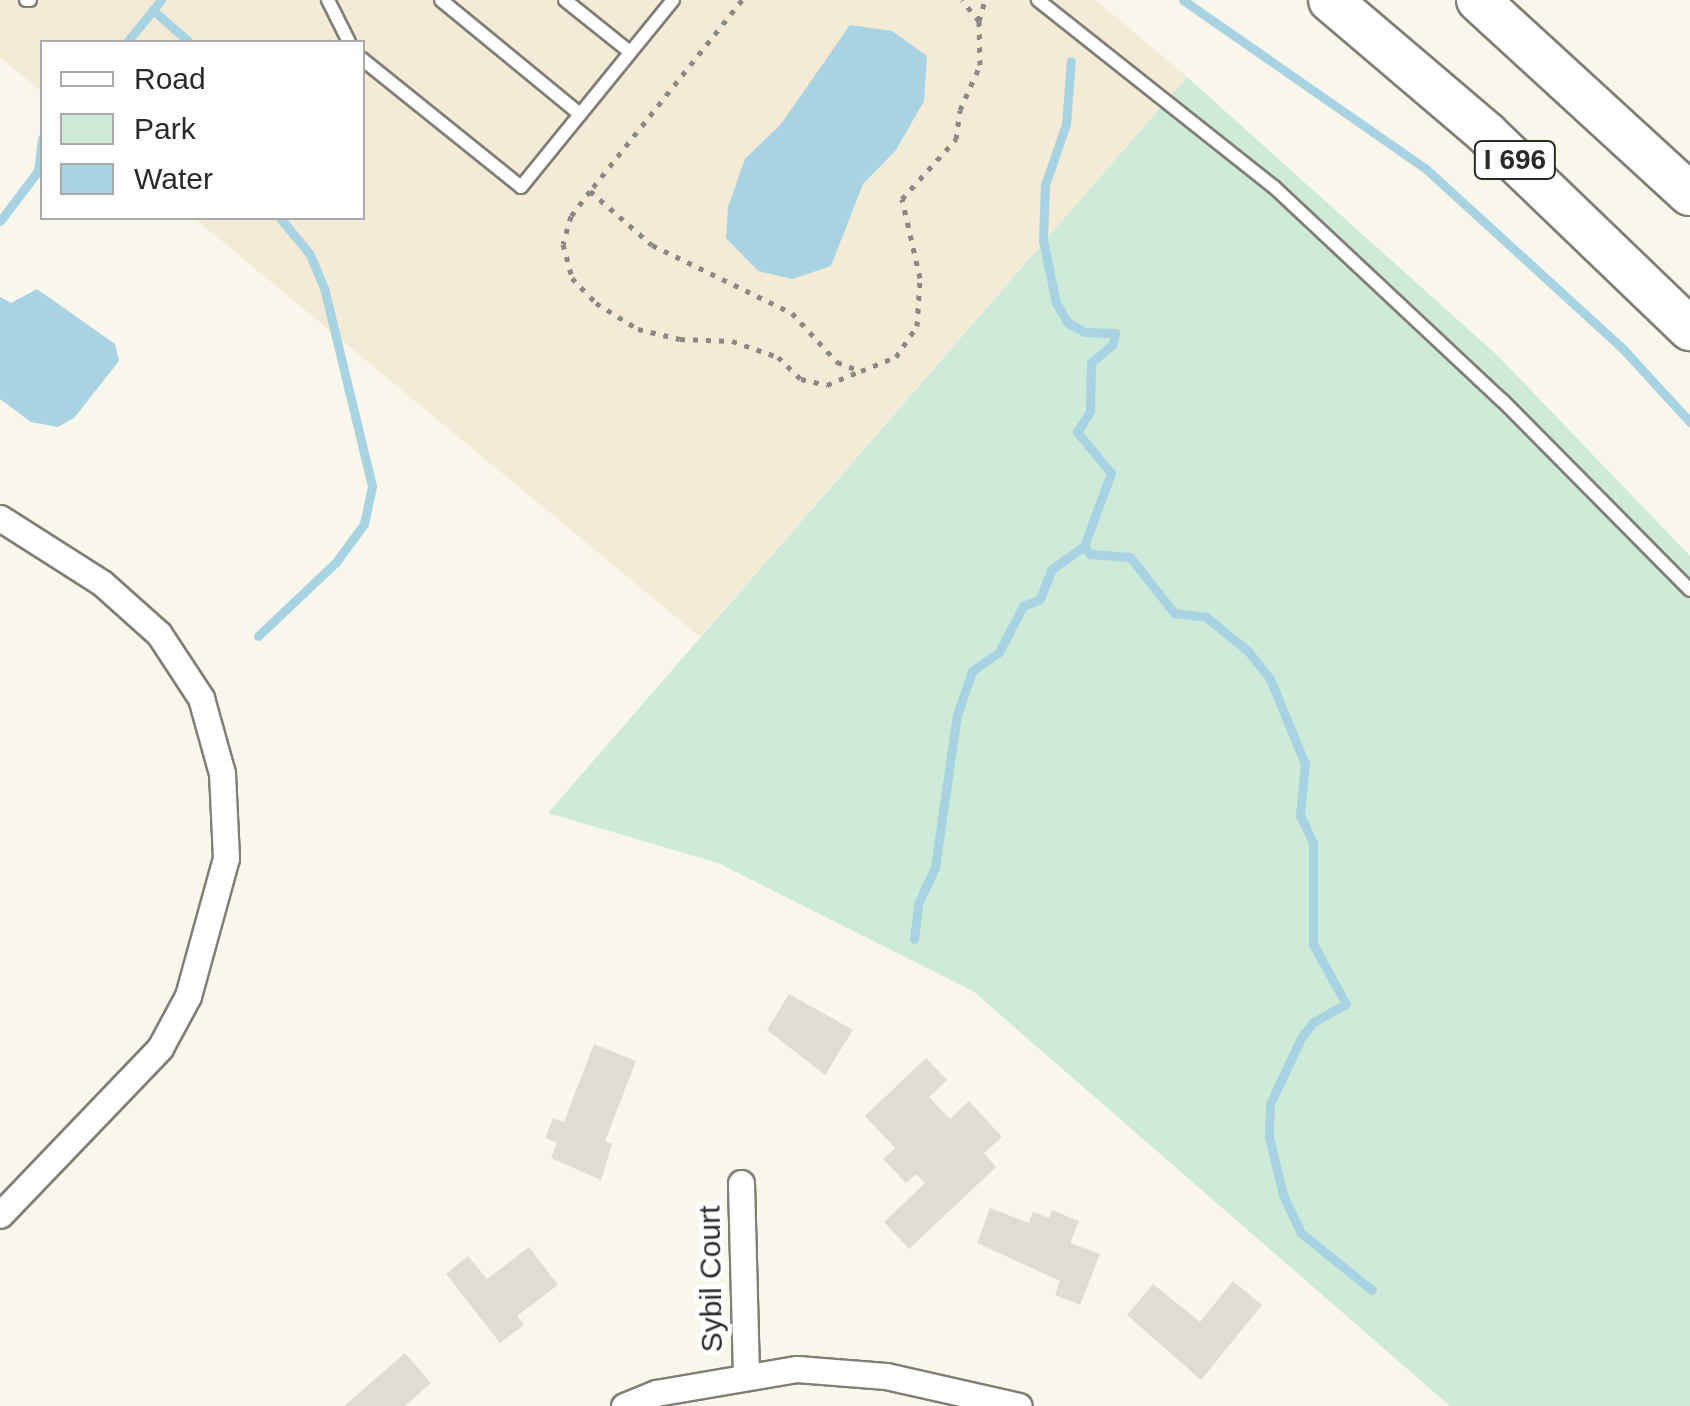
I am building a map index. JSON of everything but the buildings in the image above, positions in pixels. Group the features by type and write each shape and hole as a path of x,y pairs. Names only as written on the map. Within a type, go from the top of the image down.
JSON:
{"highway":[{"name":"I 696","path":"1330,0 1500,146 1690,329"},
{"path":"1478,0 1690,194"}],"street":[{"path":"0,518 102,583 169,650 201,698 222,773 226,858 188,996 160,1048 0,1216"},
{"name":"Sybil Court","path":"742,1183 746,1374"},
{"path":"624,1406 746,1374 797,1369 886,1376 1019,1406"}],"lane":[{"path":"328,0 348,40"},
{"path":"441,0 580,114"},
{"path":"565,0 630,52"},
{"path":"365,61 521,188 672,0"},
{"path":"1038,0 1274,186 1502,400 1690,590"}],"path":[{"path":"742,0 571,216 563,244 572,278 596,303 638,329 732,341 778,357 802,379 827,385 896,357 917,326 920,278 902,198 956,138 960,110 980,66 978,21 985,0"},
{"path":"962,0 978,21"},
{"path":"590,191 652,245 792,313 837,362 861,371"}],"shaded area":[{"path":"0,0 1096,0 1187,77 700,637 196,220 365,220 365,40 40,40 40,90 0,57"}],"green space":[{"path":"1187,77 1498,356 1690,556 1690,1406 1450,1406 973,991 718,863 548,813"}],"water":[{"path":"850,25 892,31 927,56 924,101 896,150 863,184 831,266 792,279 758,271 726,238 728,207 745,159 781,124"},
{"path":"37,289 115,344 119,361 74,418 58,427 31,422 0,399 0,297 11,303"}],"waterway":[{"path":"129,40 161,0"},
{"path":"1183,0 1425,168 1624,350 1690,422"},
{"path":"154,11 187,40"},
{"path":"914,939 918,904 935,867 957,715 972,671 999,652 1023,606 1040,599 1051,570 1084,546 1111,473 1077,432 1090,411 1091,363 1113,344 1115,333 1085,332 1068,323 1056,303 1043,240 1045,185 1066,124 1071,61"},
{"path":"0,221 38,171 40,154"},
{"path":"258,636 336,562 364,524 372,486 324,288 309,253 282,220"},
{"path":"1084,546 1090,554 1130,557 1174,613 1206,617 1248,651 1270,679 1305,764 1300,815 1313,843 1313,944 1346,1004 1313,1022 1301,1038 1270,1104 1269,1137 1283,1195 1301,1233 1372,1290"}]}
